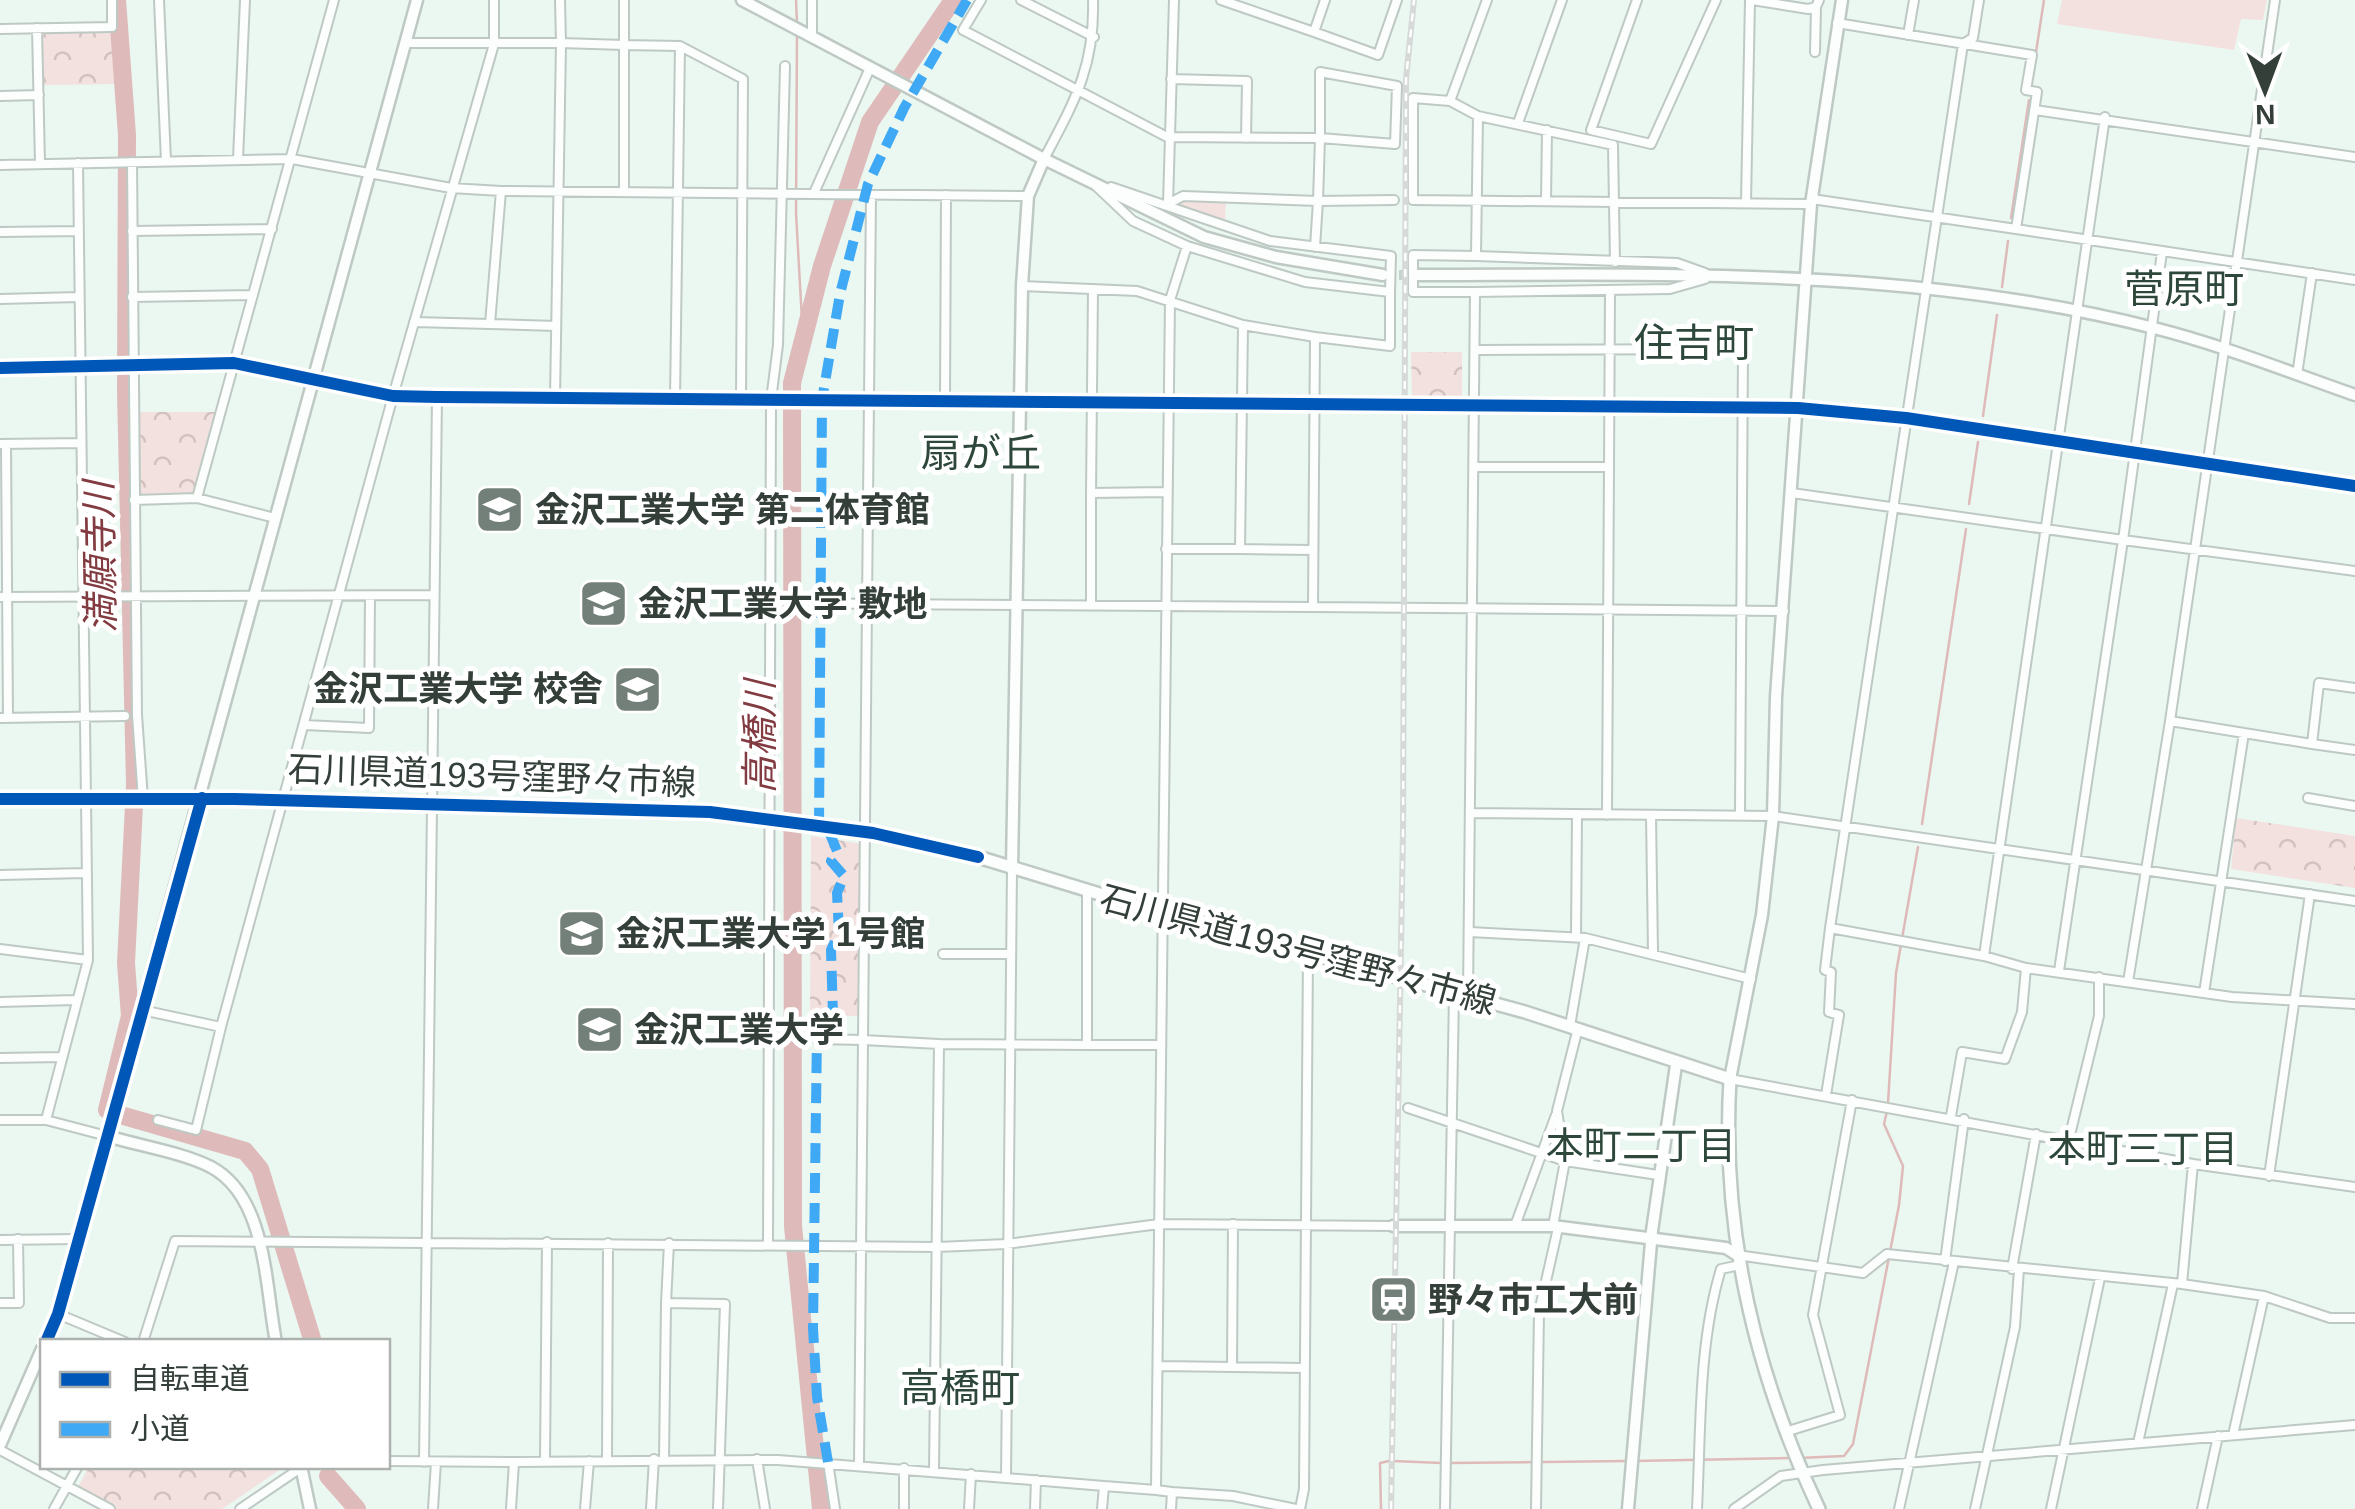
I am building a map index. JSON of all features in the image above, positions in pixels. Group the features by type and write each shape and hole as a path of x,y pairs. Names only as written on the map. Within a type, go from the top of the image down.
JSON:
{"main road":[{"name":"石川県道193号窪野々市線","path":"0,799 202,798 710,812 865,833 978,857 1162,914 1468,996 1730,1079"},
{"path":"1730,1079 1728,1192 1738,1260 1784,1433 1818,1509"}],"street":[{"path":"0,29 112,26 112,0"},
{"path":"158,0 166,161"},
{"path":"238,159 245,0"},
{"path":"197,498 334,0"},
{"path":"47,1339 58,1314 202,798 417,0"},
{"path":"158,1120 196,1130 392,396 494,44 494,0"},
{"path":"555,398 560,0"},
{"path":"624,0 624,192"},
{"path":"742,0 1044,159 1204,237 1276,257 1383,274"},
{"path":"810,35 812,0"},
{"path":"981,0 963,30 1167,137 1320,138 1395,144 1397,86 1320,72 1320,138 1315,247"},
{"path":"1021,0 1094,37"},
{"path":"1006,1478 1014,603 1022,286 1028,196 1080,90 1094,37 1093,0"},
{"path":"1168,204 1174,0"},
{"path":"1222,0 1378,56 1397,0"},
{"path":"1314,32 1325,0"},
{"path":"1450,101 1487,0"},
{"path":"1518,123 1562,0"},
{"path":"1614,140 1591,130 1637,0"},
{"path":"1716,0 1652,144 1547,130 1478,116 1450,101 1413,98 1413,200 1811,201 1936,216 2355,280"},
{"path":"1746,202 1751,0 1817,4 1815,52"},
{"path":"1842,0 1811,201 1773,816 1750,979 1730,1079 1951,1116 2193,1164 2355,1187"},
{"path":"1908,35 1914,0"},
{"path":"1962,44 1973,38 1979,0"},
{"path":"2128,982 2275,0"},
{"path":"1837,24 2032,55 2026,90 2037,92 2016,229"},
{"path":"37,28 40,164"},
{"path":"406,43 680,46 742,79 741,399"},
{"path":"1826,1096 1839,1015 1829,1012 1831,972 1825,970 1830,928 1962,44"},
{"path":"675,398 680,46"},
{"path":"768,1245 773,400 784,193 784,66"},
{"path":"817,193 870,68"},
{"path":"1171,80 1247,81 1246,138"},
{"path":"0,96 39,96"},
{"path":"2034,110 2105,117 2355,157"},
{"path":"1476,256 1478,116"},
{"path":"1984,956 2105,117"},
{"path":"1546,201 1547,130"},
{"path":"1614,140 1614,262"},
{"path":"0,165 292,158 451,188 502,191 1028,196"},
{"path":"128,162 134,500 131,595 137,799"},
{"path":"46,1120 88,960 78,163"},
{"path":"1022,286 1137,291 1243,325 1390,346 1391,256 1246,235 1168,204 1092,182"},
{"path":"1092,182 1133,221 1188,246 1305,282 1390,292"},
{"path":"490,324 502,191"},
{"path":"859,1464 871,195"},
{"path":"944,400 946,195"},
{"path":"1168,204 1183,196 1394,200"},
{"path":"132,231 272,228"},
{"path":"0,232 78,231"},
{"path":"1156,1490 1166,402 1170,300 1188,246"},
{"path":"2059,971 2162,252"},
{"path":"1413,256 1678,263 1714,276 1670,288 1412,292 1413,256"},
{"path":"2298,375 2312,273"},
{"path":"1416,276 1805,276 1925,290 2077,312 2152,328 2355,396"},
{"path":"1092,605 1093,290"},
{"path":"1607,815 1610,290"},
{"path":"1468,996 1475,292"},
{"path":"132,298 253,296"},
{"path":"0,298 79,297"},
{"path":"414,322 556,326"},
{"path":"1240,549 1243,325"},
{"path":"1312,607 1315,337"},
{"path":"1477,350 1743,349 1740,814"},
{"path":"0,368 234,363 392,396 1798,408 1906,418 2355,486"},
{"path":"424,1462 437,397"},
{"path":"80,443 3,444 4,718 125,716"},
{"path":"1475,467 1608,467"},
{"path":"1090,493 1166,492"},
{"path":"1792,492 2355,571"},
{"path":"134,500 197,498 275,518"},
{"path":"1166,549 1312,550"},
{"path":"3,597 434,595"},
{"path":"304,725 369,728 370,596"},
{"path":"822,603 1784,611"},
{"path":"2312,744 2319,683 2355,688"},
{"path":"2170,721 2355,750"},
{"path":"2204,993 2244,733"},
{"path":"2308,798 2355,806"},
{"path":"1471,812 1773,816 2355,901"},
{"path":"1516,1224 1557,1111 1574,1027 1581,938 1578,814"},
{"path":"1652,816 1653,952"},
{"path":"0,874 86,873"},
{"path":"1087,891 1087,1045"},
{"path":"2269,1176 2291,1002 2310,894"},
{"path":"1830,928 1984,956 2026,968 2204,993 2355,1004"},
{"path":"1470,932 1581,938 1653,952 1750,979"},
{"path":"0,949 88,960"},
{"path":"943,954 1011,954"},
{"path":"390,1461 828,1462 1234,1496 1298,1509 1304,1489 1308,954"},
{"path":"1951,1116 1962,1052 2005,1059 2014,1041 2026,968"},
{"path":"2069,1140 2100,1016 2099,977"},
{"path":"1445,1509 1454,993"},
{"path":"0,1002 75,1000"},
{"path":"142,1010 221,1027"},
{"path":"817,1039 1159,1045"},
{"path":"934,1470 939,1044"},
{"path":"0,1058 61,1057"},
{"path":"1628,1509 1658,1175 1676,1065"},
{"path":"1784,1433 1840,1416 1813,1315 1852,1100"},
{"path":"1408,1108 1565,1162 1658,1175"},
{"path":"1536,1509 1539,1312 1565,1162 1557,1111"},
{"path":"1899,1509 1949,1262 1964,1119"},
{"path":"0,1120 46,1120 207,1165 226,1176 242,1194 254,1218 275,1339"},
{"path":"1975,1509 2015,1327 2016,1269 2036,1134"},
{"path":"2138,1443 2178,1284 2193,1164"},
{"path":"144,1339 175,1241 937,1247 1007,1244 1159,1224 1516,1224 1726,1248 1738,1260"},
{"path":"1232,1367 1234,1224"},
{"path":"0,1240 76,1239"},
{"path":"0,1303 19,1303 18,1240"},
{"path":"544,1460 547,1242"},
{"path":"606,1460 608,1242"},
{"path":"650,1509 659,1459 669,1243"},
{"path":"1697,1509 1715,1288 1721,1269 1738,1260 1863,1273 1892,1254 2178,1284 2264,1296 2330,1318 2355,1318"},
{"path":"2051,1509 2100,1278"},
{"path":"2233,1435 2264,1296"},
{"path":"666,1303 725,1304 718,1509"},
{"path":"58,1314 118,1339"},
{"path":"40,1354 0,1448 40,1469"},
{"path":"1158,1366 1304,1368"},
{"path":"1734,1509 1796,1463 1908,1464 1986,1454 2355,1425"},
{"path":"2202,1509 2218,1436"},
{"path":"757,1459 765,1509"},
{"path":"585,1509 589,1461"},
{"path":"433,1509 436,1462"},
{"path":"511,1509 514,1462"},
{"path":"828,1462 835,1509"},
{"path":"904,1468 904,1509"},
{"path":"40,1469 110,1509"},
{"path":"54,1509 76,1469"},
{"path":"240,1509 300,1469"},
{"path":"303,1469 310,1509"},
{"path":"969,1509 971,1474"},
{"path":"1035,1509 1036,1480"},
{"path":"1102,1509 1104,1486"},
{"path":"1171,1509 1172,1492"},
{"path":"1232,1509 1234,1496"}],"green space":[{"path":"2062,0 2267,0 2263,20 2241,19 2234,50 2057,24"},
{"path":"117,28 119,84 44,85 41,31"},
{"path":"1184,199 1226,200 1225,224 1174,204"},
{"path":"1411,352 1462,352 1462,396 1412,396"},
{"path":"137,412 217,412 197,495 138,497"},
{"path":"2236,818 2355,836 2355,888 2231,869"},
{"path":"811,836 863,844 863,1016 810,1016"},
{"path":"88,1469 281,1469 222,1509 116,1509 78,1487"}],"waterway":[{"name":"満願寺川","path":"107,1110 130,1016 126,963 135,785 126,391 127,135 117,0"},
{"path":"796,0 797,23"},
{"name":"高橋川","path":"821,1509 793,1226 792,383 822,266 870,122 953,0"},
{"path":"2032,78 2044,0"},
{"path":"797,31 796,213 803,338"},
{"path":"2011,218 2029,100"},
{"path":"2002,287 2008,241"},
{"path":"1983,416 1997,315"},
{"path":"1969,504 1978,442"},
{"path":"1922,824 1966,529"},
{"path":"1888,1103 1896,973 1918,847"},
{"path":"1799,1458 1844,1456 1853,1444 1903,1166 1884,1124 1887,1111"},
{"name":"満願寺川","path":"124,1116 245,1151 260,1169 312,1339"},
{"path":"1634,1461 1791,1458"},
{"path":"1381,1509 1380,1463 1389,1461"},
{"path":"1393,1461 1441,1463"},
{"path":"1449,1463 1626,1461"},
{"name":"満願寺川","path":"328,1476 357,1509"}],"tunnel":[{"path":"1384,275 1416,275"}],"railway":[{"path":"1391,1509 1403,832 1406,79 1414,0"}],"marked path":[{"path":"828,1462 817,1397 813,1328 817,1034 831,1025 833,1016 831,950 839,933 837,893 844,876 831,861 837,851 830,834 819,826 822,400 840,294 868,184 904,108 967,0"}],"cycle path":[{"path":"0,368 234,363 393,396 437,397 1798,408 1906,418 2355,486"},
{"path":"47,1339 58,1314 202,798"},
{"path":"0,799 234,799 710,812 873,833 978,857"}],"place":[{"name":"金沢工業大学 第二体育館","path":"500,510"},
{"name":"金沢工業大学 敷地","path":"603,604"},
{"name":"金沢工業大学 校舎","path":"638,689"},
{"name":"金沢工業大学 1号館","path":"581,934"},
{"name":"金沢工業大学","path":"599,1030"},
{"name":"野々市工大前","path":"1393,1300"}],"district":[{"name":"菅原町","path":"2184,289"},
{"name":"住吉町","path":"1694,343"},
{"name":"扇が丘","path":"981,453"},
{"name":"本町二丁目","path":"1641,1146"},
{"name":"本町三丁目","path":"2143,1149"},
{"name":"高橋町","path":"960,1388"}]}
